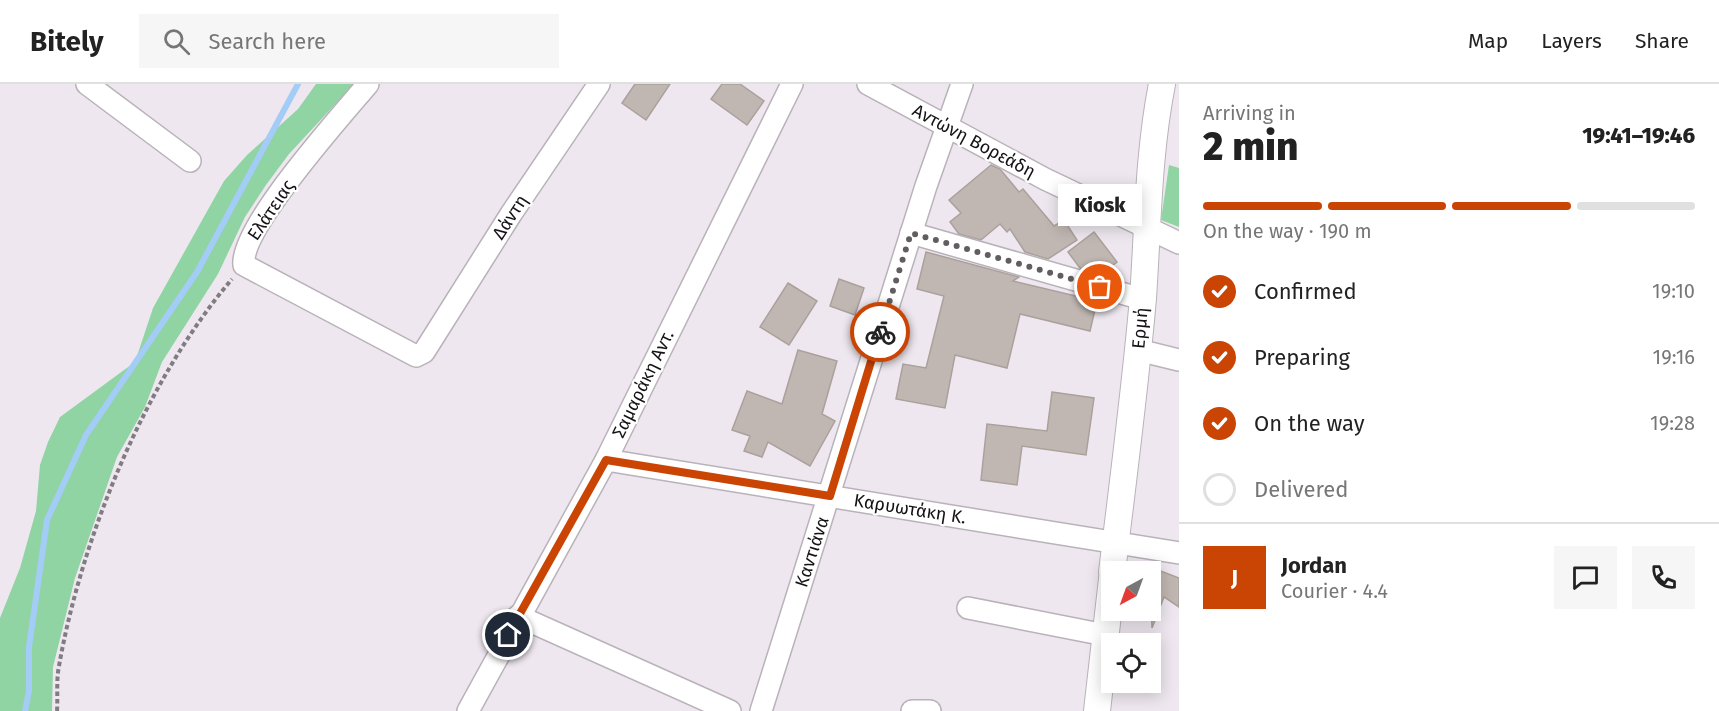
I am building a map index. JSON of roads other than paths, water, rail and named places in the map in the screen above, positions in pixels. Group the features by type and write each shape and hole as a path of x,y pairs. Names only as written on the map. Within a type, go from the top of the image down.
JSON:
{"street":[{"path":"87,84 190,161"},
{"name":"Ελάτειας","path":"368,84 264,216 248,241 244,265 416,356 424,352"},
{"name":"Δάντη","path":"424,352 511,214 599,84"},
{"name":"Σαμαράκη Αντ.","path":"468,711 518,616 606,460 792,84"},
{"name":"Αντώνη Βορεάδη","path":"868,84 1147,230 1179,243"},
{"name":"Καντιάνα","path":"761,711 911,233 962,84"},
{"name":"Ερμή","path":"1113,561 1143,299 1147,192 1162,84"},
{"path":"911,233 1143,299"},
{"path":"1138,350 1179,360"},
{"name":"Καρυωτάκη Κ.","path":"606,460 1179,553"},
{"path":"968,608 1101,634"},
{"path":"518,616 730,711"},
{"path":"1096,711 1101,669"},
{"path":"912,711 930,711"}],"waterway":[{"path":"25,711 29,691 29,647 47,520 86,435 197,272 298,84"}],"place":[{"name":"Kiosk","path":"1100,287"}]}
